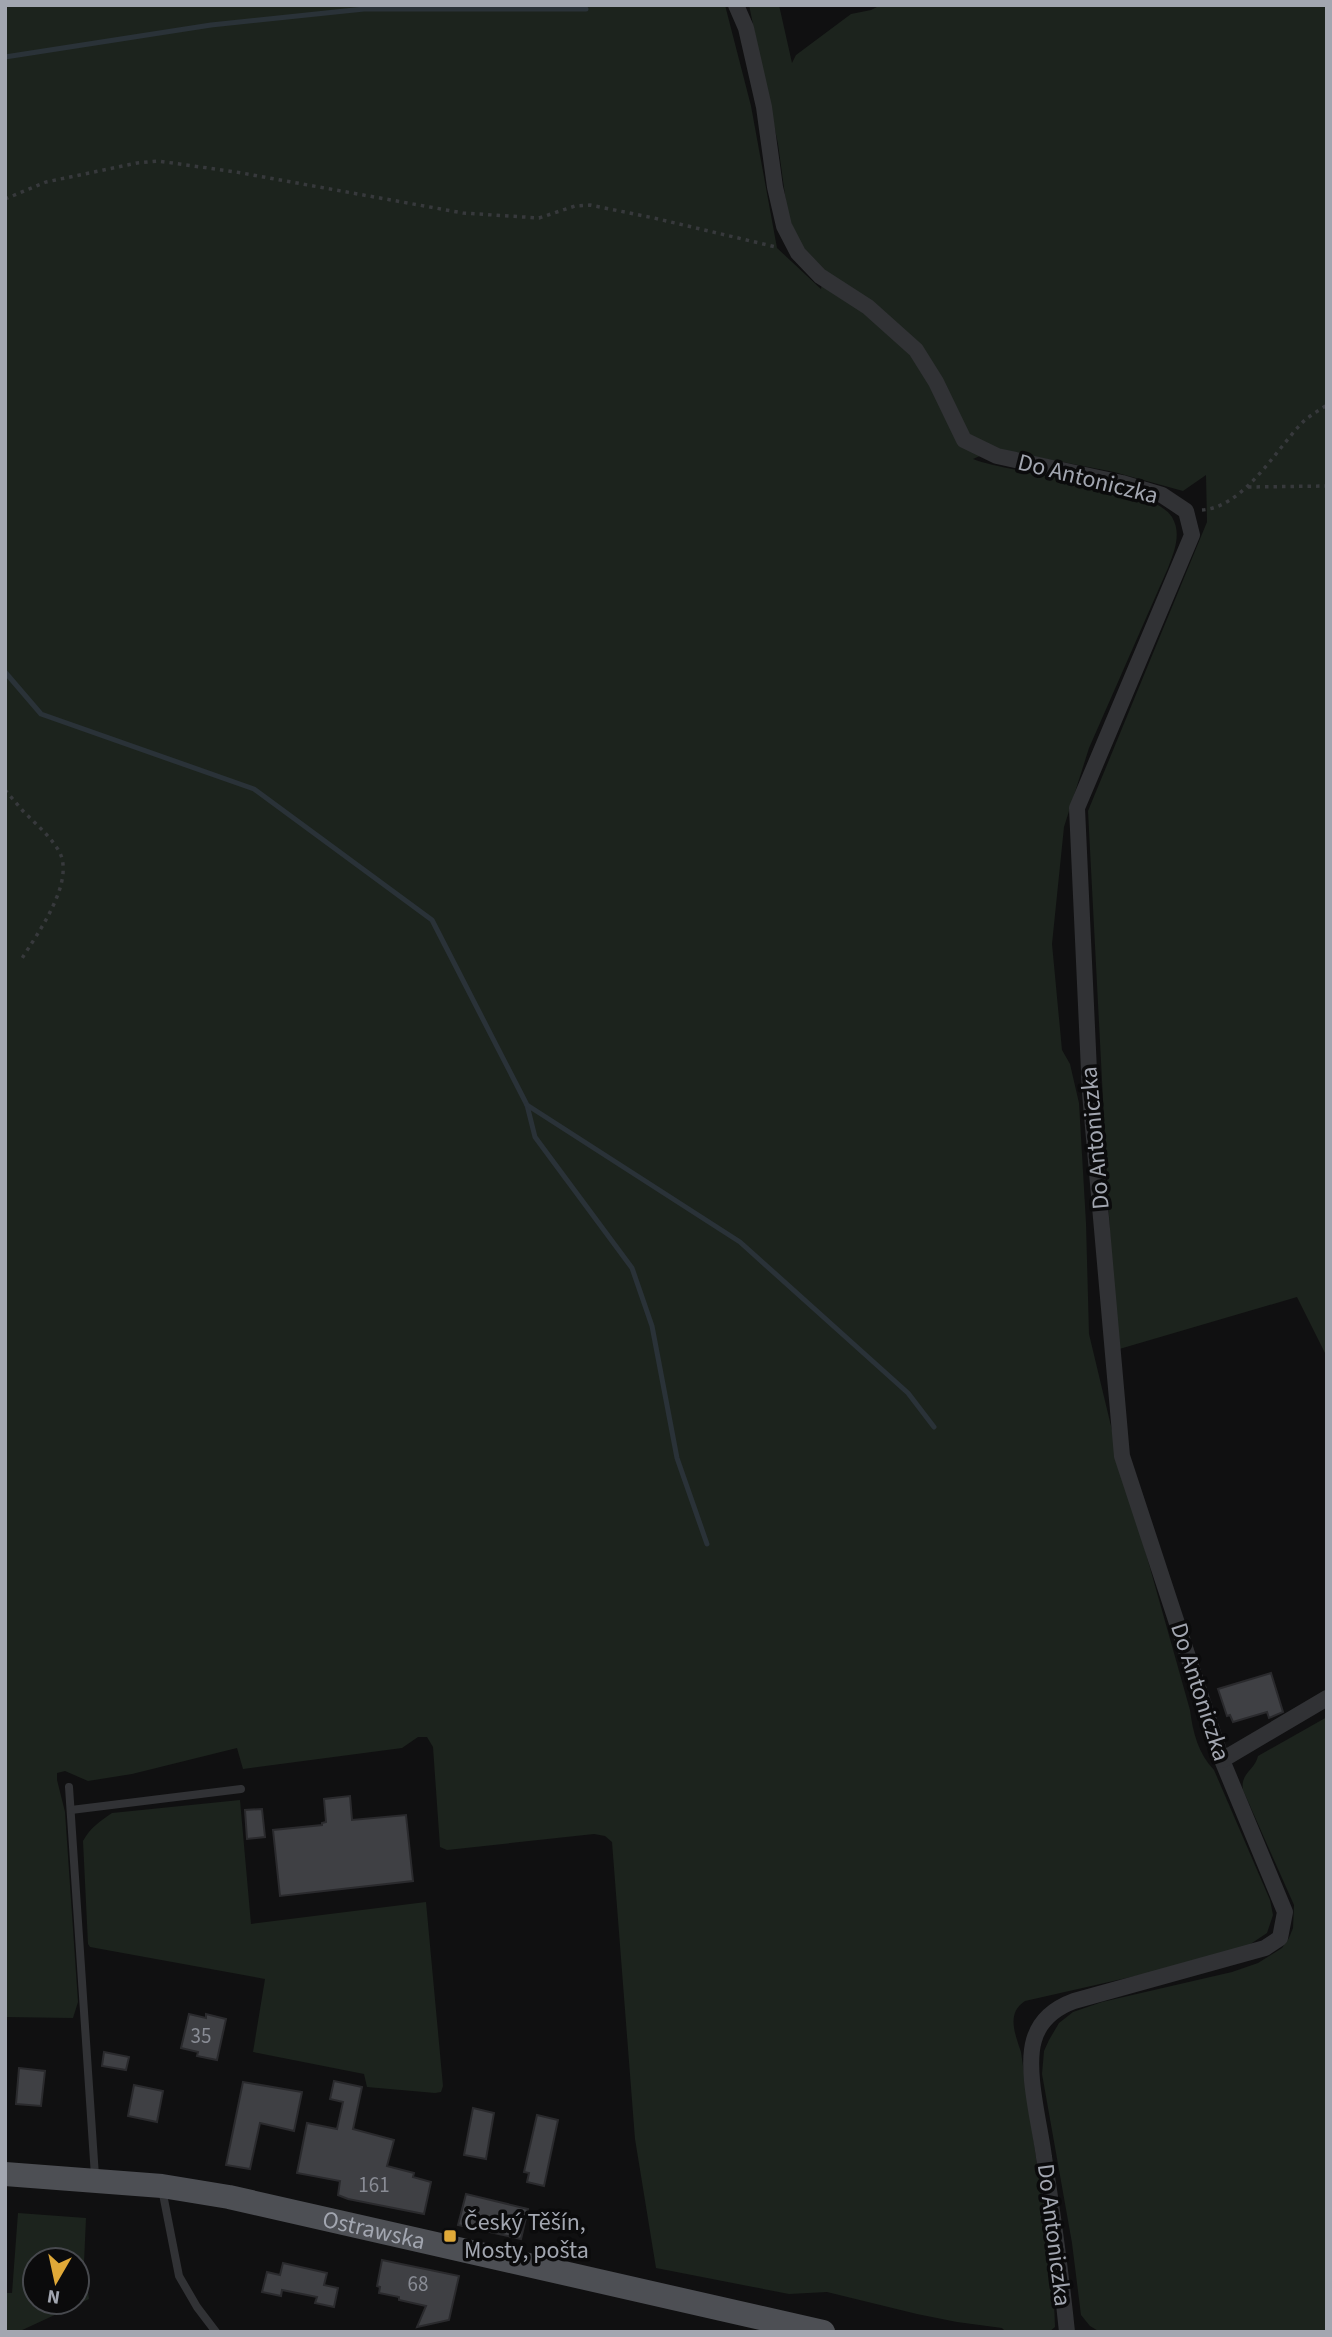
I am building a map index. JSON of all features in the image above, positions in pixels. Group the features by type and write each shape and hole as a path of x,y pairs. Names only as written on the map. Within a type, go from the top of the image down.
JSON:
{"main road":[{"name":"Ostrawska","path":"5,2174 95,2179 229,2197 822,2332"}],"street":[{"name":"Do Antoniczka","path":"736,5 746,28 761,93 775,187 784,226 798,253 820,276 868,307 916,350 936,382 964,440 997,456 1122,483 1162,495 1186,511 1192,534 1077,808 1090,1093 1122,1455 1222,1760 1286,1912 1280,1938 1265,1948 1063,2005 1046,2017 1035,2037 1031,2062 1067,2332"},
{"path":"1222,1760 1327,1698"}],"lane":[{"path":"69,1787 95,2179"},
{"path":"71,1810 241,1789"},
{"path":"162,2186 179,2276 216,2332"}],"path":[{"path":"5,199 46,182 158,161 236,172 463,213 539,218 575,206 590,205 798,253"},
{"path":"1186,511 1214,509 1248,487 1302,422 1327,405"},
{"path":"1248,487 1327,486"},
{"path":"5,790 44,830 60,854 62,873 60,890 21,960"}],"shaded area":[{"path":"5,5 725,5 751,106 777,248 821,289 825,270 802,246 788,217 778,144 749,5 779,5 792,63 796,55 851,14 881,5 1327,5 1327,1357 1297,1297 1116,1350 1088,811 1207,522 1206,475 1183,491 1114,472 996,449 973,459 1138,496 1159,506 1175,523 1176,543 1170,562 1089,748 1064,827 1052,944 1062,1050 1070,1064 1079,1103 1089,1334 1116,1447 1195,1735 1200,1750 1214,1770 1270,1900 1273,1915 1267,1933 1246,1947 1184,1965 1025,2001 1016,2011 1014,2024 1021,2052 1053,2277 1055,2327 1049,2332 1006,2332 1002,2328 917,2314 827,2292 789,2294 656,2268 635,2139 612,1842 605,1836 594,1834 447,1850 440,1847 433,1747 427,1737 418,1737 402,1748 243,1769 237,1748 132,1774 88,1781 65,1771 57,1773 65,1812 78,2002 73,2018 5,2017"},
{"path":"1327,1717 1327,2332 1100,2332 1090,2326 1081,2315 1072,2243 1042,2074 1044,2051 1059,2023 1073,2012 1102,2002 1232,1972 1258,1963 1282,1948 1293,1928 1294,1905 1243,1790 1243,1784 1258,1756"},
{"path":"240,1800 251,1924 426,1902 443,2086 441,2092 367,2087 364,2074 253,2052 265,1979 90,1947 83,1841 99,1822 112,1813"},
{"path":"18,2213 86,2218 85,2246 21,2246 21,2316 52,2316 18,2332 5,2332 5,2293 12,2293"}],"building":[{"path":"1271,1673 1283,1712 1269,1718 1267,1712 1233,1722 1230,1715 1227,1716 1218,1689"},
{"path":"350,1796 352,1820 406,1815 413,1881 280,1896 273,1830 322,1825 326,1822 324,1799"},
{"path":"262,1809 265,1837 247,1839 245,1810"},
{"path":"189,2014 206,2018 206,2014 226,2019 217,2060 197,2056 198,2052 181,2048"},
{"path":"104,2052 129,2057 126,2070 102,2066"},
{"path":"19,2068 45,2071 41,2106 16,2104"},
{"path":"334,2081 362,2087 353,2129 394,2140 387,2166 414,2173 413,2177 431,2182 424,2214 348,2199 338,2195 340,2181 297,2173 307,2123 337,2129 343,2102 330,2099"},
{"path":"243,2082 302,2092 294,2131 260,2123 250,2169 226,2165"},
{"path":"134,2085 163,2091 157,2122 128,2116"},
{"path":"473,2108 494,2113 486,2159 464,2155"},
{"path":"537,2115 558,2120 544,2186 527,2182 529,2173 524,2172"},
{"path":"466,2194 528,2209 521,2239 458,2225"},
{"path":"382,2260 459,2276 449,2320 417,2327 426,2306 379,2293 380,2287 377,2286"},
{"path":"283,2263 327,2273 324,2285 338,2288 334,2307 315,2303 317,2297 282,2290 281,2296 262,2292 267,2272 280,2275"}],"waterway":[{"path":"5,57 211,25 364,9 586,9"},
{"path":"5,672 41,714 254,789 432,920 527,1105 535,1137 632,1268 652,1326 677,1458 707,1544"},
{"path":"527,1105 740,1242 908,1393 934,1427"}],"place":[{"name":"Český Těšín, Mosty, pošta","path":"450,2236"}]}
